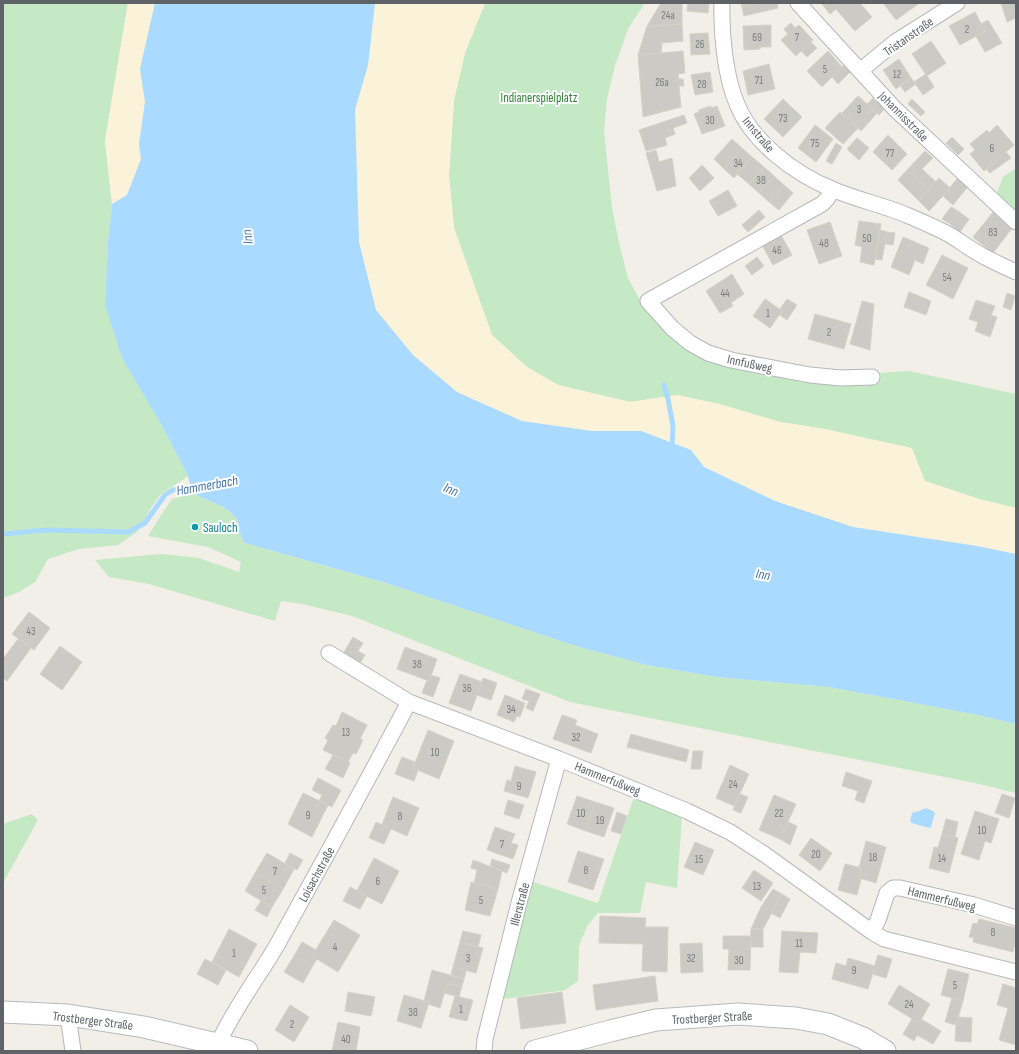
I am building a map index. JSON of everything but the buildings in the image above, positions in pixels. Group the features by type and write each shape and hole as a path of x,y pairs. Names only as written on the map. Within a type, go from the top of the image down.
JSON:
{"main road":[{"name":"Trostberger Straße","path":"3,1012 68,1015 144,1027 183,1036 219,1047 247,1051"},
{"name":"Trostberger Straße","path":"535,1051 656,1020 738,1014 796,1018 828,1024 864,1038 885,1051"}],"street":[{"name":"Innstraße","path":"722,3 724,48 730,82 737,104 748,124 763,142 789,165 816,182 832,190 908,215 949,235 983,256 1016,272"},
{"name":"Johannisstraße","path":"798,3 896,109 1016,222"},
{"name":"Tristanstraße","path":"860,71 895,42 957,3"},
{"name":"Innfußweg","path":"832,190 828,199 822,204 648,301 672,328 690,342 708,353 731,360 810,375 841,378 872,377"},
{"name":"Hammerfußweg","path":"329,653 409,702 560,759 687,811 730,832 764,854 872,932 884,939 1016,972"},
{"name":"Loisachstraße","path":"219,1047 226,1024 272,953 303,899 409,702"},
{"name":"Illerstraße","path":"484,1051 485,1039 520,900 560,759"},
{"name":"Hammerfußweg","path":"872,932 878,920 887,893 893,888 900,888 974,905 1016,918"},
{"path":"68,1015 73,1051"}],"green space":[{"path":"3,3 128,3 105,141 112,204 108,242 105,305 161,424 188,476 160,495 138,531 118,545 79,549 48,559 35,582 19,592 3,598"},
{"name":"Indianerspielplatz","path":"485,3 645,3 629,27 615,65 607,99 604,131 612,208 619,243 628,278 643,306 706,359 741,370 802,378 909,371 1016,394 1016,508 979,499 925,481 825,429 780,422 719,404 677,395 630,402 558,385 527,367 492,335 454,228 449,175 454,100 465,53"},
{"path":"1016,168 1016,213 996,195 1003,177"},
{"path":"192,493 223,507 234,515 245,543 386,583 579,647 647,665 716,677 829,687 973,714 1016,724 1016,793 975,783 570,702 352,616 302,604 281,601 275,621 149,584 109,577 95,560 161,554 199,558 239,572 241,562 208,547 148,536 172,499"},
{"path":"634,797 682,816 677,888 646,882 640,913 598,913 587,926 579,946 578,981 565,990 503,999 533,882 598,903"},
{"path":"32,814 38,820 3,883 3,824"}],"sand":[{"path":"128,3 155,3 140,69 145,102 139,144 141,159 127,195 112,204 105,141"},
{"path":"375,3 485,3 465,53 454,100 449,175 454,228 492,335 527,367 558,385 630,402 677,395 719,404 780,422 825,429 912,448 925,481 979,499 1016,508 1016,554 977,546 853,527 775,501 704,466 691,450 642,431 592,431 522,421 457,392 413,355 376,310 359,242 355,110 368,65"}],"water":[{"name":"Inn","path":"155,3 375,3 368,65 355,110 359,242 376,310 413,355 457,392 522,421 592,431 641,431 691,450 704,467 775,501 853,527 977,546 1016,554 1016,724 973,714 829,687 716,677 647,665 579,647 386,583 245,543 234,515 223,507 192,493 188,476 161,424 122,358 105,305 108,242 112,204 127,195 141,159 139,144 145,102 140,69"},
{"path":"926,808 935,813 931,827 929,828 910,821 912,813"}],"waterway":[{"path":"664,385 673,426 672,448"},
{"name":"Hammerbach","path":"3,534 46,530 128,532 145,523 165,495 173,490 197,486"}],"place":[{"name":"Sauloch","path":"195,527"}]}
